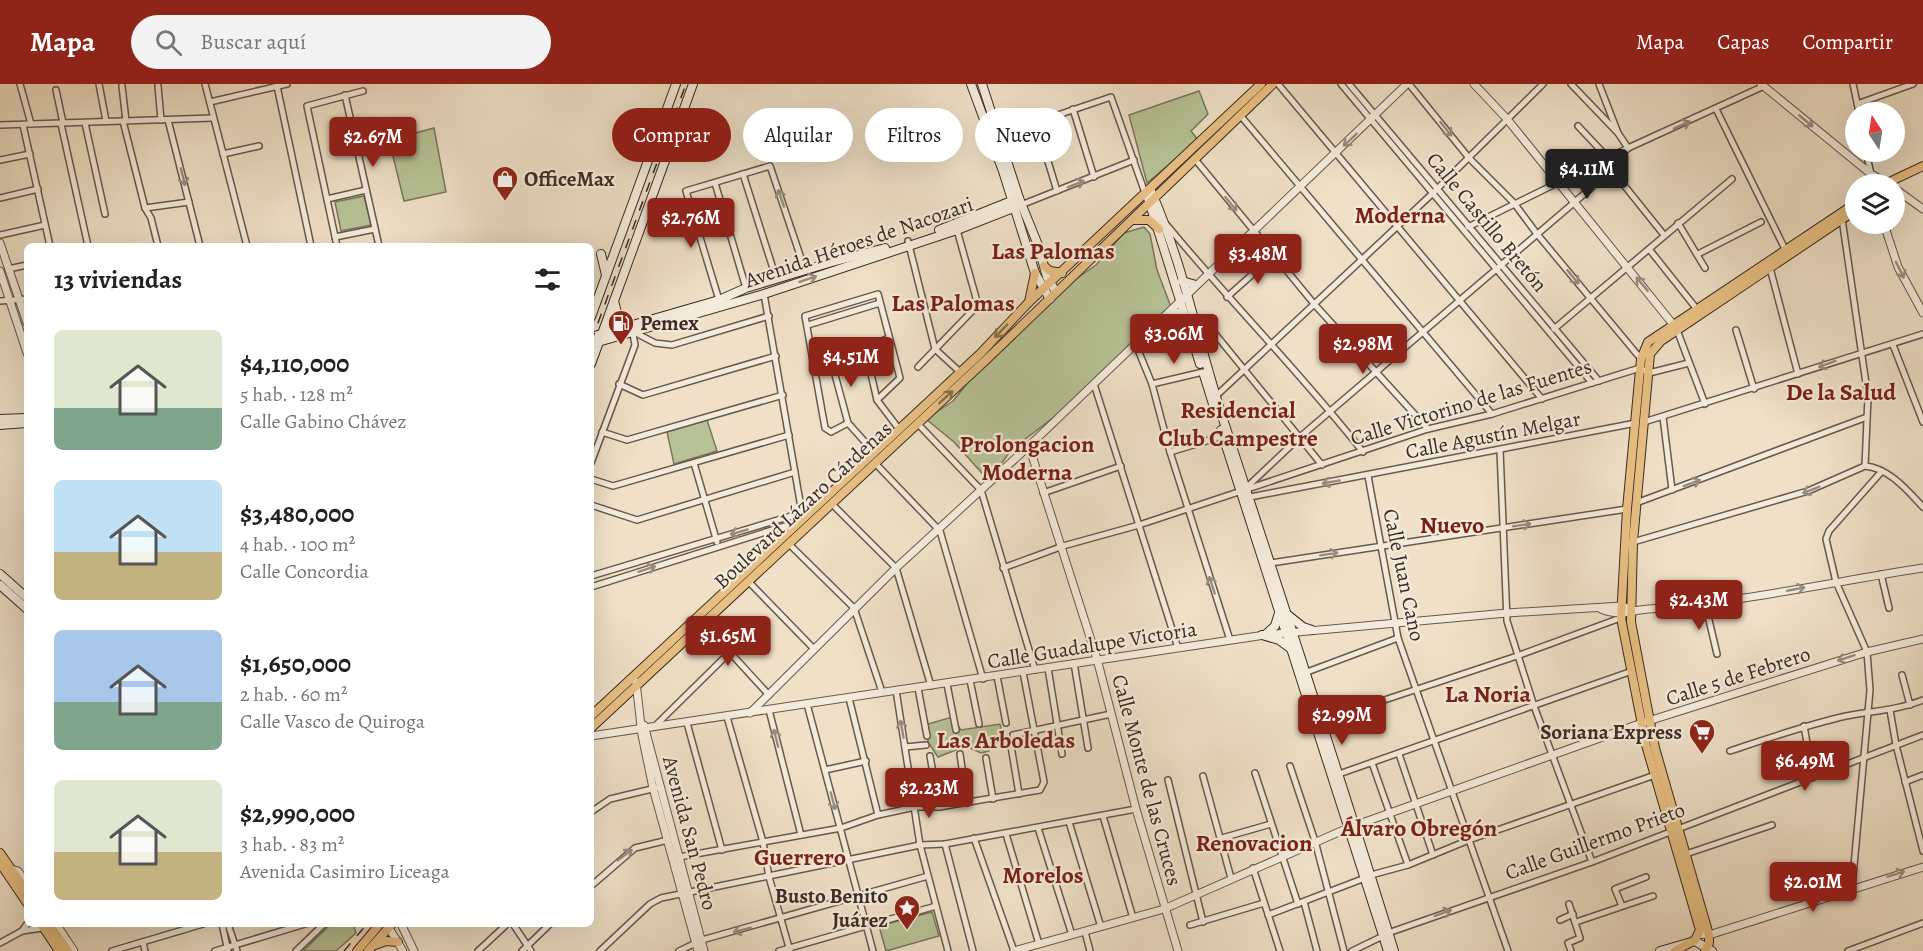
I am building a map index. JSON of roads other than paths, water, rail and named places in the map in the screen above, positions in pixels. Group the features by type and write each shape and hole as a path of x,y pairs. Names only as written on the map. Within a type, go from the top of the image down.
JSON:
{"main road":[{"path":"594,309 676,84"},
{"path":"595,343 602,333 693,84"},
{"path":"971,84 1016,203 1044,266 1047,287"},
{"path":"982,84 990,108"},
{"name":"Boulevard Lázaro Cárdenas","path":"594,713 815,509 960,372 1029,302 1148,193 1261,84"},
{"name":"Boulevard Lázaro Cárdenas","path":"594,725 918,424 1132,220 1148,193 1194,158 1273,84"},
{"path":"1006,162 1035,273 1053,295"},
{"path":"1905,176 1923,166"},
{"path":"1905,179 1923,172"},
{"path":"1148,193 1162,219 1182,281 1184,296"},
{"path":"1148,193 1184,296 1203,372 1223,436 1243,489 1250,497 1271,563 1282,611 1292,620 1312,630"},
{"name":"Avenida Héroes de Nacozari","path":"595,343 776,278 957,230 1016,203"},
{"name":"Avenida Héroes de Nacozari","path":"594,336 632,329 764,294 1016,203"},
{"path":"1643,366 1654,347 1696,308 1845,210"},
{"path":"1705,934 1686,854 1655,775 1627,612 1636,503 1643,366 1648,342 1770,268 1845,217"},
{"path":"1132,220 1149,220 1159,229"},
{"path":"601,254 606,275"},
{"path":"1044,266 1050,271 1062,273"},
{"path":"1029,302 1035,273"},
{"path":"1182,281 1196,285"},
{"path":"614,300 618,316 632,329"},
{"path":"1167,315 1178,314 1190,318"},
{"path":"1190,318 1282,611 1307,672 1339,774 1351,827"},
{"path":"0,419 24,418"},
{"path":"0,425 24,423"},
{"path":"1640,423 1627,509 1627,612 1632,670 1655,748 1675,830 1709,943 1707,950 1699,942 1675,951"},
{"path":"0,574 24,595"},
{"path":"0,585 24,606"},
{"path":"1263,635 1275,626 1282,611"},
{"path":"1289,632 1291,648 1386,935 1394,951"},
{"path":"1263,635 1279,640 1291,648"},
{"path":"0,853 24,894"},
{"path":"0,863 24,896"},
{"path":"44,927 57,951"},
{"path":"45,927 68,951"},
{"path":"357,951 377,927"},
{"path":"371,948 387,927"},
{"path":"1660,951 1687,946 1705,934"},
{"path":"1386,935 1388,951"},
{"path":"371,948 386,941 398,942"}],"street":[{"path":"20,84 31,124"},
{"path":"99,84 106,121"},
{"path":"205,84 246,243"},
{"path":"210,102 287,84"},
{"path":"1278,84 1335,155 1542,399"},
{"name":"Calle Castillo Bretón","path":"1341,84 1374,118"},
{"name":"Calle Castillo Bretón","path":"1349,84 1374,118 1552,330 1593,383"},
{"path":"750,713 854,608 940,531 1408,84 1469,158 1514,203 1643,366"},
{"path":"1474,84 1506,119 1676,327 1705,404"},
{"path":"1216,396 1435,191 1543,84"},
{"path":"1571,84 1618,133 1628,148"},
{"path":"1599,84 1618,133"},
{"path":"1853,84 1857,102"},
{"path":"1863,102 1913,84"},
{"path":"1466,228 1762,85 1871,174"},
{"path":"122,86 125,121 145,208 151,218 157,243"},
{"path":"158,86 161,120"},
{"path":"277,86 310,243"},
{"path":"56,90 87,243"},
{"path":"336,243 307,106 363,91"},
{"path":"345,95 378,243"},
{"path":"1094,177 1073,109 1111,97 1148,193"},
{"path":"1716,109 1785,249"},
{"path":"1240,115 1299,188 1492,414"},
{"path":"0,125 213,118"},
{"path":"168,120 199,243"},
{"path":"85,123 105,214"},
{"path":"23,125 49,243"},
{"path":"1578,126 1609,159"},
{"path":"222,154 259,146"},
{"path":"1243,489 1300,437 1611,169 1628,148"},
{"path":"0,160 30,154"},
{"path":"1194,158 1315,305 1428,429"},
{"name":"Avenida Héroes de Nacozari","path":"1016,203 1058,191 1134,160"},
{"path":"1049,162 1058,191"},
{"path":"1868,162 1871,174"},
{"path":"719,300 686,192 770,166 806,270"},
{"path":"1611,169 1664,234"},
{"path":"743,174 776,278"},
{"path":"1552,330 1732,179"},
{"path":"715,183 746,288"},
{"path":"0,198 38,189"},
{"path":"327,199 366,190"},
{"path":"1905,196 1923,209"},
{"path":"145,208 189,202"},
{"path":"1162,219 1363,452"},
{"path":"1842,219 1868,397 1864,466"},
{"path":"1698,254 1761,222"},
{"path":"1678,223 1705,268"},
{"path":"0,235 45,225"},
{"path":"335,237 375,229"},
{"path":"918,367 978,305 957,230"},
{"path":"1887,234 1898,267 1923,313"},
{"path":"0,243 8,269 23,299 0,301"},
{"path":"909,243 935,349 960,372"},
{"path":"1649,249 1696,308"},
{"path":"1227,297 1274,255"},
{"path":"8,269 24,266"},
{"path":"1770,268 1798,374"},
{"path":"0,271 24,344"},
{"path":"764,294 802,513"},
{"path":"848,423 831,432 825,428 805,316 878,294 900,378 878,400"},
{"path":"808,325 880,303"},
{"path":"632,329 655,344 672,345 769,315"},
{"path":"1190,318 1203,319 1322,465"},
{"path":"594,455 635,345 632,329"},
{"name":"Calle Castillo Bretón","path":"1552,330 1599,381"},
{"path":"1736,330 1754,388"},
{"name":"Calle Agustín Melgar","path":"1250,497 1640,423 1923,334"},
{"path":"889,338 866,349 878,400 899,429"},
{"path":"1136,345 1152,384 1170,452 1230,640"},
{"path":"1893,345 1923,422"},
{"path":"619,384 643,395 776,356"},
{"path":"815,362 831,360 848,423 874,452"},
{"name":"Calle Victorino de las Fuentes","path":"1004,568 1063,546 1139,525 1428,429 1492,414 1643,366 1689,363"},
{"path":"1152,384 1203,372"},
{"path":"1094,384 1178,648"},
{"path":"602,432 627,440 783,395"},
{"path":"1663,417 1672,490"},
{"path":"1636,503 1867,417"},
{"path":"918,424 981,490 1035,670"},
{"path":"594,480 613,486 789,435"},
{"path":"1170,452 1223,436"},
{"name":"Calle Monte de las Cruces","path":"1029,446 1043,493 1063,546 1097,659 1136,809 1178,951"},
{"path":"1500,450 1507,613 1517,656 1592,862"},
{"path":"694,463 718,546"},
{"path":"876,463 940,531 983,679"},
{"path":"1043,493 1121,466"},
{"path":"1633,542 1808,491 1864,466 1882,471 1923,507"},
{"path":"1852,888 1869,712 1867,652 1836,582 1826,539 1829,531 1882,471"},
{"path":"594,506 637,520 795,472"},
{"name":"Calle Juan Cano","path":"1368,476 1398,638 1508,950"},
{"path":"1917,500 1923,497"},
{"path":"831,504 896,568 931,686"},
{"path":"594,575 815,509"},
{"path":"1271,563 1627,509"},
{"path":"594,586 785,526 793,529"},
{"path":"789,544 854,608 882,692"},
{"name":"Calle Guadalupe Victoria","path":"594,735 983,679 1097,659 1263,635 1507,613 1601,609 1627,612 1705,603 1923,568"},
{"path":"1881,574 1889,608"},
{"path":"748,581 814,649"},
{"path":"1705,603 1717,654"},
{"path":"1321,721 1517,656 1627,612"},
{"path":"703,623 769,695"},
{"path":"1307,672 1398,638"},
{"name":"Calle 5 de Febrero","path":"1014,951 1164,909 1315,841 1389,812 1646,722 1867,652 1923,639"},
{"path":"654,727 730,652"},
{"path":"1074,663 1088,748"},
{"path":"1048,668 1062,754"},
{"path":"1339,774 1632,670"},
{"path":"679,857 841,828 878,815 915,807 939,807 993,799 1044,787 1023,672"},
{"name":"Avenida San Pedro","path":"635,675 656,788 668,840 698,941 698,951"},
{"path":"1902,675 1910,705"},
{"path":"997,676 1006,723"},
{"path":"970,680 979,724"},
{"path":"947,684 956,730"},
{"path":"918,688 927,736"},
{"path":"896,690 920,845 948,951"},
{"path":"849,698 878,815"},
{"path":"1730,751 1804,726 1869,712 1890,710 1923,699"},
{"path":"807,704 873,951"},
{"path":"769,710 801,835"},
{"path":"1890,710 1896,746 1923,851"},
{"path":"1013,735 1111,714"},
{"path":"727,717 764,842 769,877 790,950"},
{"path":"687,723 722,850"},
{"path":"1804,726 1813,777"},
{"name":"Calle Guillermo Prieto","path":"1352,951 1386,935 1592,862 1923,735"},
{"path":"905,747 926,745"},
{"path":"1011,746 1019,794"},
{"path":"960,754 967,802"},
{"path":"1399,754 1433,855"},
{"path":"930,756 939,807"},
{"path":"986,758 993,799"},
{"path":"825,770 866,761"},
{"path":"1372,763 1408,865"},
{"path":"1290,766 1330,891 1344,951"},
{"path":"1256,773 1282,857 1317,951"},
{"path":"1268,915 1368,877 1408,865 1469,840 1572,806 1655,775"},
{"path":"1905,782 1923,775"},
{"path":"1203,776 1222,838 1231,878"},
{"path":"1168,780 1203,922"},
{"path":"594,810 610,798 656,788"},
{"name":"Avenida San Pedro","path":"656,788 679,857 685,893"},
{"path":"600,951 650,904 661,898 920,845 945,844 1006,834 1136,809"},
{"path":"1914,817 1923,815"},
{"path":"1103,816 1133,918"},
{"path":"1069,822 1101,927"},
{"path":"1222,838 1271,824"},
{"path":"1686,854 1772,825"},
{"path":"1038,828 1072,935"},
{"path":"1006,834 1039,944"},
{"path":"975,838 1014,951"},
{"path":"594,883 635,848 668,840"},
{"path":"945,844 973,951"},
{"path":"1705,934 1923,867"},
{"path":"1253,868 1280,951"},
{"path":"11,869 18,871 24,880"},
{"path":"679,951 698,941 928,876"},
{"path":"1622,906 1615,889 1646,877"},
{"path":"1575,922 1653,896"},
{"path":"1190,925 1264,903"},
{"path":"1569,904 1580,938 1569,943 1571,951"},
{"path":"779,951 790,950 936,906"},
{"path":"1560,920 1573,914"},
{"path":"1848,951 1850,948 1923,923"},
{"path":"22,931 25,927"},
{"path":"0,943 22,931 36,927"},
{"path":"58,927 74,951"},
{"path":"112,951 193,927"},
{"path":"223,927 228,949"},
{"path":"229,927 236,948"},
{"path":"215,951 236,948 296,927"},
{"path":"296,951 321,927"},
{"path":"390,927 403,951"},
{"path":"402,927 414,951"},
{"path":"478,951 504,927"},
{"path":"515,927 529,948"},
{"path":"522,951 529,948 547,927"},
{"path":"1085,932 1090,951"},
{"name":"Avenida San Pedro","path":"698,941 704,951"},
{"path":"143,942 145,951"},
{"path":"1500,951 1508,950"}],"railway":[{"path":"594,334 686,84"},
{"path":"344,951 364,927"}],"place":[{"name":"OfficeMax","path":"505,202"},
{"name":"Pemex","path":"621,346"},
{"name":"Soriana Express","path":"1702,755"},
{"name":"Busto Benito Juárez","path":"907,931"}],"district":[{"name":"Moderna","path":"1400,215"},
{"name":"Las Palomas","path":"1053,251"},
{"name":"Las Palomas","path":"953,303"},
{"name":"De la Salud","path":"1841,392"},
{"name":"Residencial Club Campestre","path":"1238,424"},
{"name":"Prolongacion Moderna","path":"1027,458"},
{"name":"Nuevo","path":"1452,525"},
{"name":"La Noria","path":"1488,694"},
{"name":"Las Arboledas","path":"1006,740"},
{"name":"Álvaro Obregón","path":"1419,828"},
{"name":"Renovacion","path":"1254,843"},
{"name":"Guerrero","path":"800,857"},
{"name":"Morelos","path":"1043,875"}]}
